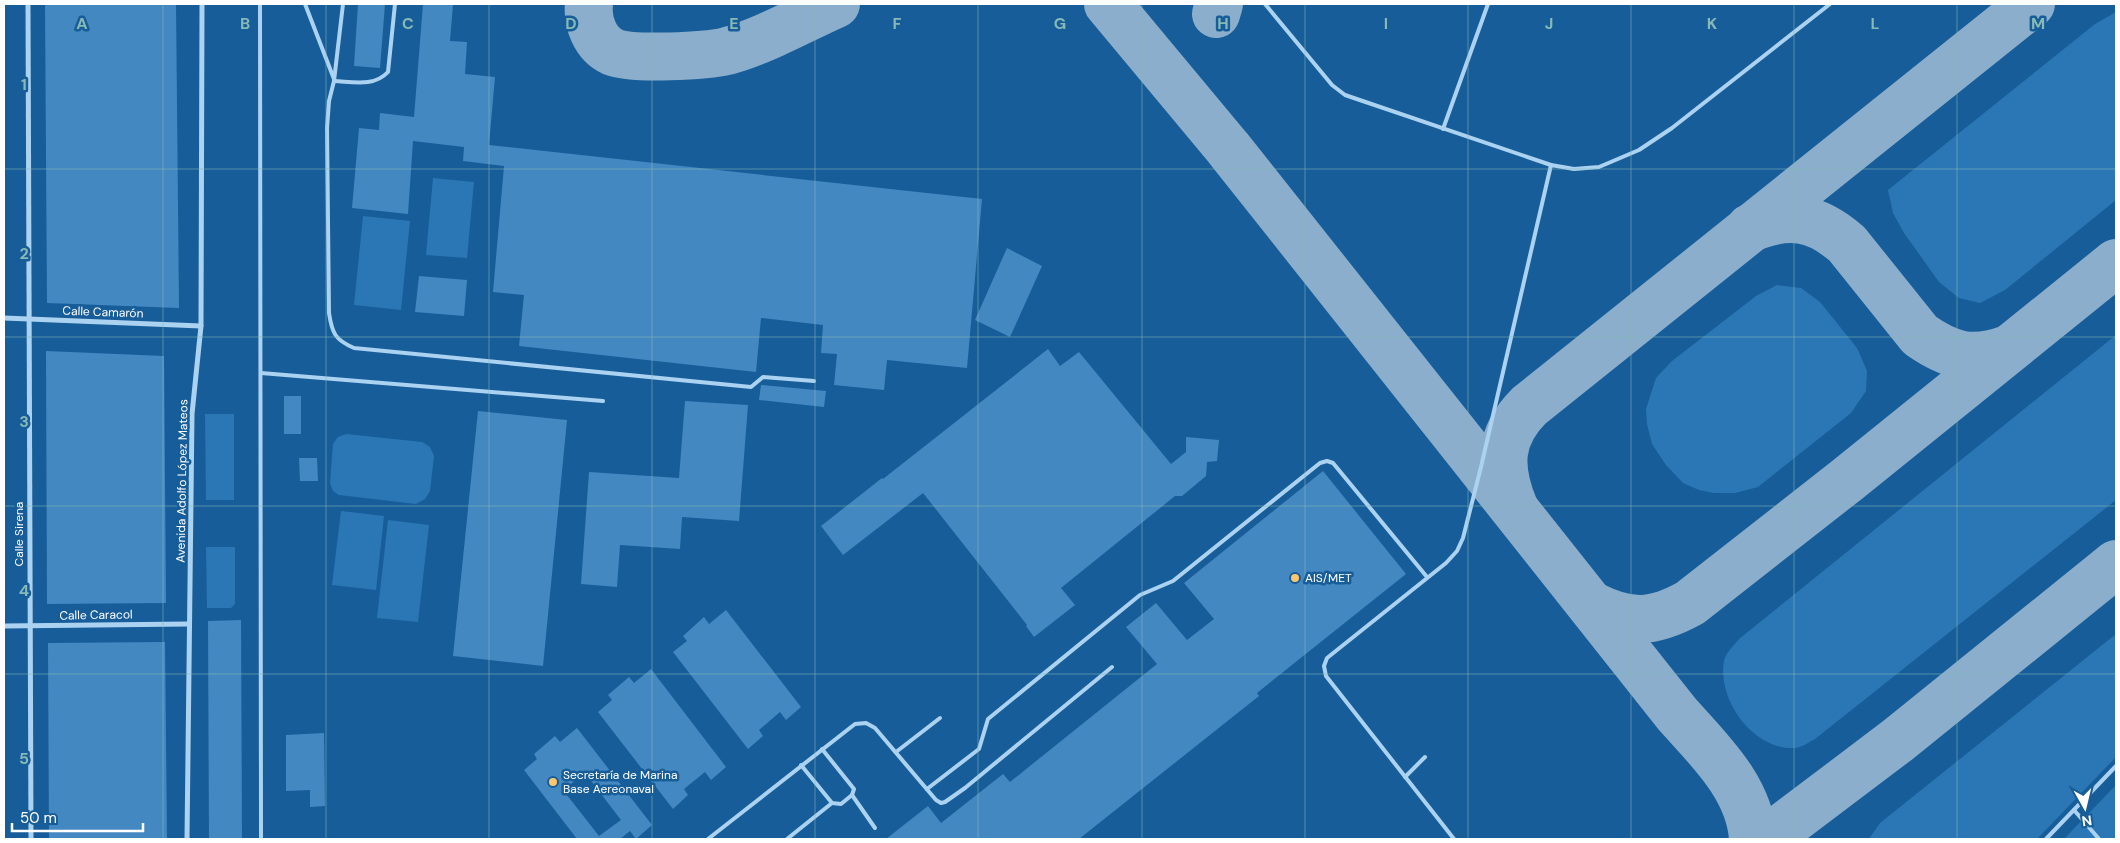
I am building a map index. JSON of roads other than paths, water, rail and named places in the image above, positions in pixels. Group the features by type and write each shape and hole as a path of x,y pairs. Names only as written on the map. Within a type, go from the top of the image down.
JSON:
{"street":[{"name":"Calle Sirena","path":"28,4 31,839"},
{"name":"Avenida Adolfo López Mateos","path":"187,839 188,624 191,549 192,414 201,326 202,4"},
{"name":"Calle Camarón","path":"4,318 201,326"},
{"name":"Calle Caracol","path":"4,626 188,624"}],"lane":[{"path":"260,4 261,839"},
{"path":"305,4 334,81"},
{"path":"343,4 327,128 329,313 331,329 340,342 354,348 693,383 750,387 763,377 814,381"},
{"path":"334,81 371,83 381,79 388,72 395,4"},
{"path":"1265,4 1332,86 1345,95 1550,165 1574,169 1599,167 1639,150 1672,128 1830,4"},
{"path":"1443,129 1488,4"},
{"path":"1454,839 1326,676 1324,666 1327,658 1457,551 1463,538 1550,165"},
{"path":"261,373 603,401"},
{"path":"927,789 979,750 988,719 1140,595 1173,581 1320,463 1327,460 1333,463 1426,578"},
{"path":"708,839 854,724 866,723 875,728 936,800 941,803 945,802 1112,668"},
{"path":"896,752 940,718"},
{"path":"801,765 832,803 841,804 852,795 854,789 852,784 822,750"},
{"path":"1405,777 1424,757"},
{"path":"2046,839 2116,766"},
{"path":"852,795 875,828"},
{"path":"787,839 832,803"},
{"path":"2074,810 2098,839"}],"place":[{"name":"AIS/MET","path":"1295,578"},
{"name":"Secretaría de Marina Base Aereonaval","path":"553,782"}]}
